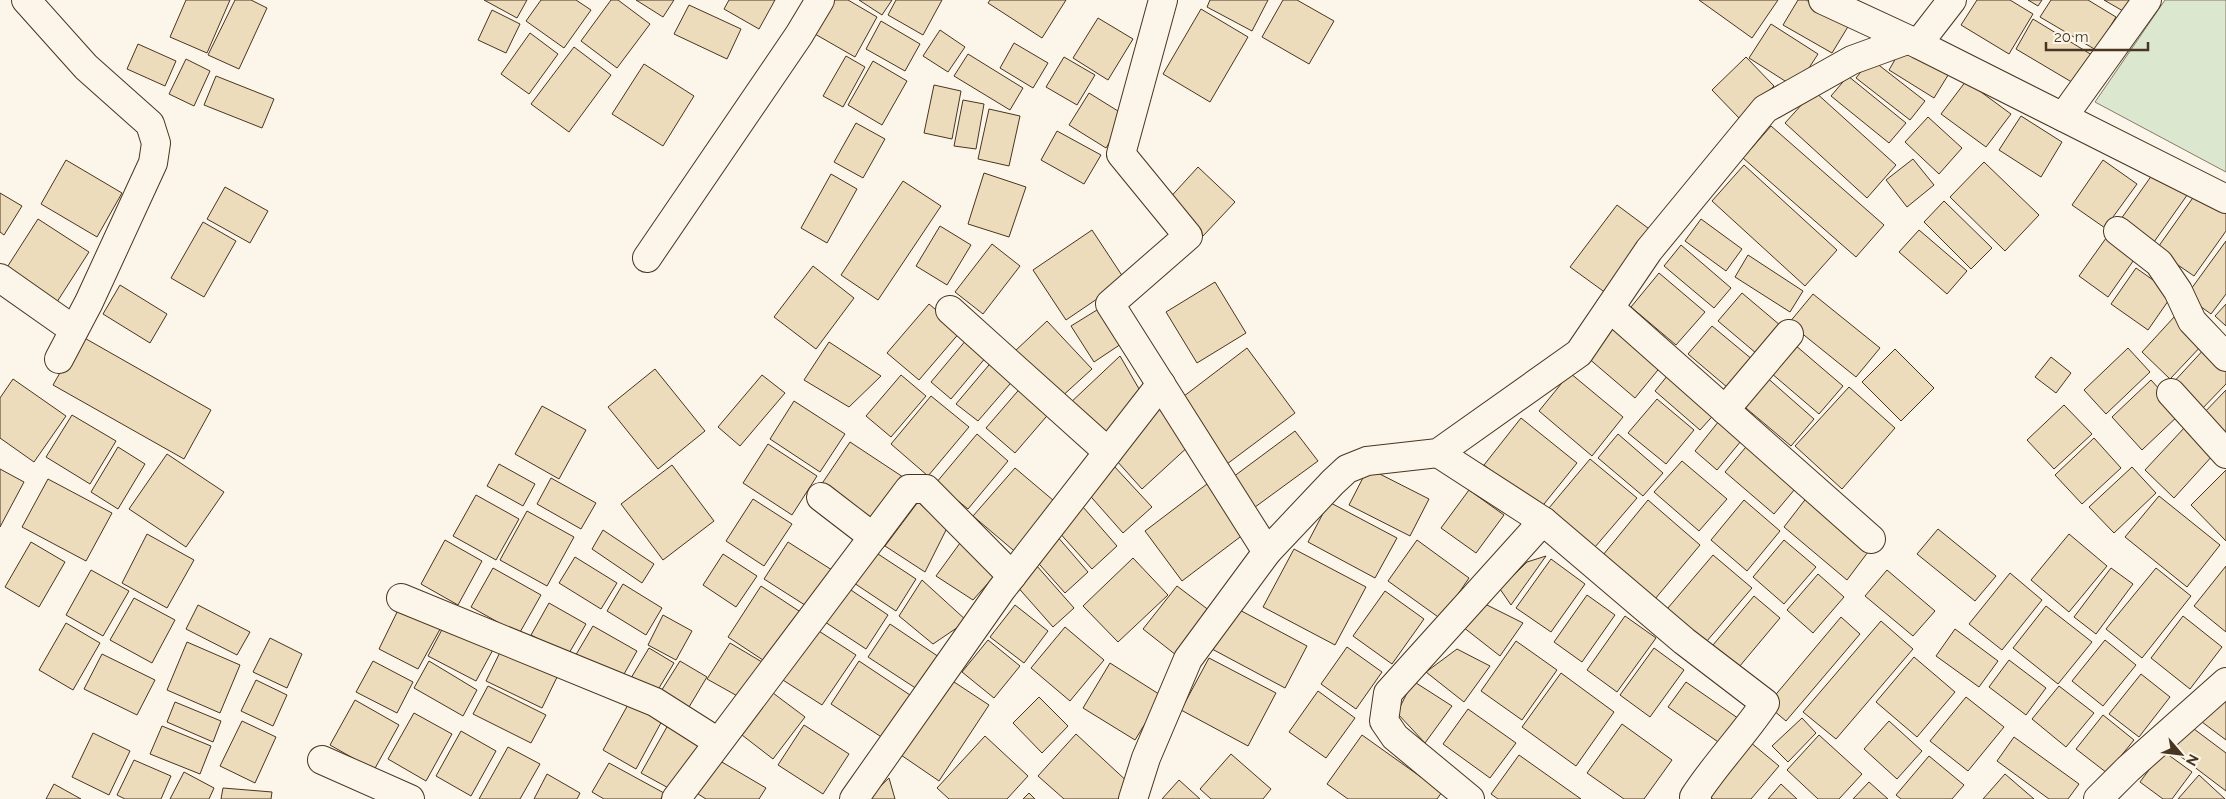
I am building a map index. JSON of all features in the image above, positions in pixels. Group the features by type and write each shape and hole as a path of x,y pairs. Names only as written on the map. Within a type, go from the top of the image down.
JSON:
{"street":[{"path":"26,0 86,67 150,124 156,143 153,163 59,359"},
{"path":"647,258 794,43 820,0"},
{"path":"1163,0 1120,154 1188,236 1110,304 1267,552"},
{"path":"1822,0 1912,42 2226,199"},
{"path":"1132,799 1146,758 1188,659 1267,552 1347,469 1367,461 1438,453 1579,353 1649,250 1765,109 1852,60 1912,42 1952,0"},
{"path":"2064,117 2148,0"},
{"path":"2118,231 2159,263 2178,291 2192,321 2226,357"},
{"path":"0,278 74,330"},
{"path":"1610,308 1871,539"},
{"path":"950,310 1108,452"},
{"path":"1725,410 1789,334"},
{"path":"854,799 1012,576 1161,384"},
{"path":"2171,393 2226,454"},
{"path":"1438,453 1543,520 1684,641 1765,703 1745,733 1710,773 1694,797 1696,799"},
{"path":"676,799 909,488 926,489 1012,576"},
{"path":"821,497 873,537"},
{"path":"1470,799 1395,736 1384,721 1388,693 1543,520"},
{"path":"401,598 655,702 718,742"},
{"path":"2114,794 2226,682"},
{"path":"322,760 410,799"}],"green space":[{"path":"2165,0 2226,0 2226,172 2095,102"}],"building":[{"path":"186,0 230,0 207,53 170,37"},
{"path":"235,0 251,0 267,8 239,69 208,55"},
{"path":"484,0 527,0 517,18"},
{"path":"541,0 576,0 591,10 564,48 526,21"},
{"path":"611,0 618,0 650,24 617,68 581,41"},
{"path":"636,0 674,0 663,17"},
{"path":"729,0 775,0 759,29 724,9"},
{"path":"825,0 848,0 877,17 855,57 808,30"},
{"path":"859,0 892,0 882,15"},
{"path":"896,0 942,0 923,35 888,15"},
{"path":"990,0 1066,0 1042,38 988,3"},
{"path":"1210,0 1268,0 1252,31 1207,7"},
{"path":"1283,0 1297,0 1334,21 1309,64 1262,37"},
{"path":"1699,0 1778,0 1752,38"},
{"path":"1798,0 1806,0 1849,25 1832,53 1783,25"},
{"path":"1977,0 2010,0 2033,14 2009,54 1961,25"},
{"path":"2028,0 2042,0 2038,6"},
{"path":"2051,0 2088,0 2116,17 2096,50 2040,17"},
{"path":"2104,0 2130,0 2123,11"},
{"path":"689,5 741,29 727,59 674,34"},
{"path":"1201,9 1248,37 1210,102 1163,74"},
{"path":"492,10 520,24 506,53 478,40"},
{"path":"1098,18 1133,39 1108,80 1073,58"},
{"path":"2033,19 2092,55 2075,84 2016,49"},
{"path":"881,21 920,44 905,71 866,49"},
{"path":"1771,24 1818,54 1796,88 1749,58"},
{"path":"940,30 965,47 948,72 923,56"},
{"path":"530,33 558,54 529,94 501,74"},
{"path":"1014,43 1048,63 1033,88 1000,68"},
{"path":"138,44 176,61 165,86 127,69"},
{"path":"1904,44 1950,72 1934,98 1889,70"},
{"path":"574,47 611,75 569,132 531,104"},
{"path":"968,54 1023,88 1010,110 954,76"},
{"path":"846,56 865,67 843,107 823,96"},
{"path":"1064,57 1095,75 1077,105 1046,87"},
{"path":"1746,57 1774,86 1740,119 1712,90"},
{"path":"186,59 210,71 194,106 169,94"},
{"path":"1871,59 1925,101 1910,120 1856,78"},
{"path":"873,61 907,81 882,125 848,105"},
{"path":"644,64 694,96 663,146 612,114"},
{"path":"216,76 274,99 262,128 204,105"},
{"path":"1848,76 1906,123 1889,143 1831,96"},
{"path":"1966,81 2011,114 1986,147 1941,114"},
{"path":"934,85 961,91 952,139 924,133"},
{"path":"1814,91 1896,165 1867,198 1785,123"},
{"path":"1089,93 1126,116 1106,148 1069,125"},
{"path":"963,100 984,104 976,149 954,146"},
{"path":"989,109 1020,116 1009,166 978,159"},
{"path":"2021,116 2062,142 2041,177 1999,150"},
{"path":"1928,117 1962,148 1939,174 1905,142"},
{"path":"856,123 885,139 863,178 834,162"},
{"path":"1771,126 1884,225 1856,257 1743,158"},
{"path":"1057,131 1101,155 1084,184 1041,160"},
{"path":"1913,159 1934,185 1907,207 1886,180"},
{"path":"66,160 122,193 97,237 41,204"},
{"path":"2103,160 2137,184 2105,228 2072,205"},
{"path":"1984,162 2039,215 2005,251 1950,197"},
{"path":"1744,165 1837,250 1805,286 1712,201"},
{"path":"1198,167 1235,202 1203,236 1166,202"},
{"path":"2157,168 2190,191 2149,249 2116,226"},
{"path":"984,173 1026,187 1009,237 968,224"},
{"path":"831,174 857,189 827,243 801,228"},
{"path":"903,181 941,206 878,300 841,275"},
{"path":"225,187 268,211 250,243 207,219"},
{"path":"2197,192 2226,212 2226,231 2194,276 2156,250"},
{"path":"0,193 22,206 4,235 0,232"},
{"path":"1944,201 1992,248 1971,269 1924,222"},
{"path":"1617,205 1656,234 1610,296 1570,267"},
{"path":"38,219 89,252 55,305 4,272"},
{"path":"1701,219 1742,249 1726,271 1685,241"},
{"path":"203,222 236,241 204,297 171,278"},
{"path":"940,226 971,245 947,285 916,266"},
{"path":"1092,230 1125,280 1066,320 1033,270"},
{"path":"1919,230 1967,271 1947,294 1899,252"},
{"path":"2109,234 2138,254 2108,297 2079,276"},
{"path":"2226,241 2226,294 2211,314 2186,296"},
{"path":"992,244 1020,266 983,314 955,292"},
{"path":"1681,245 1731,288 1714,308 1664,266"},
{"path":"1748,255 1803,291 1790,312 1735,277"},
{"path":"813,266 854,298 816,349 774,317"},
{"path":"2136,268 2173,294 2148,330 2111,304"},
{"path":"1659,273 1705,312 1676,345 1631,307"},
{"path":"1215,282 1246,333 1197,363 1166,312"},
{"path":"120,285 167,314 150,343 103,314"},
{"path":"1742,293 1787,331 1763,359 1718,321"},
{"path":"1813,294 1880,348 1856,377 1789,323"},
{"path":"929,304 961,331 919,380 887,353"},
{"path":"2226,304 2226,326 2215,316"},
{"path":"1105,305 1127,340 1094,362 1071,326"},
{"path":"2175,316 2204,343 2170,379 2142,352"},
{"path":"1047,321 1092,369 1059,399 1014,352"},
{"path":"1615,326 1662,365 1635,398 1587,357"},
{"path":"1712,326 1759,365 1734,393 1688,354"},
{"path":"972,333 992,350 951,399 931,382"},
{"path":"81,336 211,410 184,459 53,385"},
{"path":"1788,339 1843,386 1819,414 1764,367"},
{"path":"829,342 881,376 849,407 804,380"},
{"path":"2207,346 2226,364 2226,384 2198,413 2170,386"},
{"path":"1247,348 1295,413 1223,467 1175,403"},
{"path":"2128,348 2150,372 2106,414 2084,390"},
{"path":"1895,349 1934,388 1901,421 1862,382"},
{"path":"1120,356 1142,394 1104,444 1068,405"},
{"path":"2051,357 2071,373 2056,393 2035,377"},
{"path":"994,359 1016,377 978,421 956,404"},
{"path":"655,369 705,431 658,469 608,407"},
{"path":"1672,370 1719,409 1700,430 1655,391"},
{"path":"1570,373 1623,417 1592,456 1539,411"},
{"path":"762,375 785,393 740,446 718,427"},
{"path":"901,375 926,396 891,437 866,416"},
{"path":"1764,375 1814,419 1791,446 1740,403"},
{"path":"13,379 66,416 34,462 0,438 0,398"},
{"path":"2151,380 2181,413 2142,450 2112,417"},
{"path":"1023,385 1052,410 1015,453 986,428"},
{"path":"1849,387 1895,428 1842,489 1795,446"},
{"path":"2226,390 2226,432 2222,437 2200,417"},
{"path":"931,396 969,427 928,476 891,444"},
{"path":"1657,399 1694,430 1666,464 1628,433"},
{"path":"794,401 845,434 820,472 770,439"},
{"path":"1166,404 1191,444 1142,489 1108,451"},
{"path":"2064,405 2092,434 2054,469 2027,440"},
{"path":"542,406 586,430 559,479 515,454"},
{"path":"72,415 116,441 90,484 46,457"},
{"path":"1723,416 1746,435 1717,470 1695,451"},
{"path":"1521,418 1577,463 1540,509 1484,465"},
{"path":"2185,427 2214,454 2174,498 2145,470"},
{"path":"1295,431 1318,461 1251,510 1229,480"},
{"path":"977,434 1008,461 968,509 936,483"},
{"path":"1618,434 1663,473 1643,496 1598,458"},
{"path":"2094,438 2121,468 2082,504 2055,475"},
{"path":"1751,441 1800,483 1774,514 1725,472"},
{"path":"850,442 906,479 878,522 821,485"},
{"path":"768,444 817,476 792,515 743,483"},
{"path":"118,447 145,464 118,509 91,492"},
{"path":"167,454 224,492 186,547 129,509"},
{"path":"1590,459 1637,498 1589,554 1544,514"},
{"path":"1682,461 1727,499 1699,531 1654,492"},
{"path":"499,464 535,484 523,506 487,486"},
{"path":"672,465 714,521 663,560 621,504"},
{"path":"1113,465 1152,507 1123,533 1085,490"},
{"path":"2132,467 2156,493 2114,533 2089,507"},
{"path":"1015,468 1060,506 1019,555 973,516"},
{"path":"1368,468 1429,499 1410,536 1349,505"},
{"path":"0,469 24,482 0,527"},
{"path":"2226,470 2226,541 2191,505"},
{"path":"551,478 596,503 581,529 537,504"},
{"path":"48,479 112,513 86,561 22,527"},
{"path":"1207,484 1244,534 1182,581 1145,531"},
{"path":"1469,490 1504,515 1476,553 1441,528"},
{"path":"1811,492 1871,548 1847,580 1784,527"},
{"path":"476,495 519,519 496,560 453,536"},
{"path":"2159,496 2220,545 2187,587 2125,537"},
{"path":"753,499 792,524 764,566 726,541"},
{"path":"1648,500 1700,545 1655,599 1603,555"},
{"path":"1744,500 1780,531 1747,571 1711,540"},
{"path":"918,502 947,528 925,572 885,546"},
{"path":"1329,502 1397,538 1375,578 1308,542"},
{"path":"1083,507 1117,546 1092,569 1057,530"},
{"path":"527,511 574,537 547,586 500,560"},
{"path":"1938,529 1996,576 1975,601 1917,554"},
{"path":"603,530 654,564 642,583 592,549"},
{"path":"147,534 194,560 167,608 122,583"},
{"path":"2069,534 2107,566 2069,612 2031,580"},
{"path":"1056,535 1088,572 1065,593 1032,556"},
{"path":"445,540 482,561 458,605 421,584"},
{"path":"1417,540 1469,578 1441,619 1388,581"},
{"path":"1784,540 1816,567 1784,604 1753,577"},
{"path":"31,542 65,562 39,607 5,587"},
{"path":"788,542 832,570 808,607 764,579"},
{"path":"960,543 997,573 973,600 936,576"},
{"path":"1294,549 1366,587 1335,645 1263,607"},
{"path":"872,550 916,579 896,611 851,581"},
{"path":"723,554 757,576 736,607 703,585"},
{"path":"1713,555 1752,588 1701,648 1662,615"},
{"path":"1546,556 1511,605 1500,589 1527,562"},
{"path":"575,557 617,583 601,609 559,583"},
{"path":"1133,558 1168,595 1118,642 1083,606"},
{"path":"1551,559 1585,584 1551,632 1516,608"},
{"path":"1036,565 1074,608 1053,627 1015,584"},
{"path":"2226,566 2226,632 2194,606"},
{"path":"493,568 541,595 519,634 471,607"},
{"path":"2111,568 2133,584 2096,634 2074,617"},
{"path":"2156,568 2191,596 2142,658 2106,629"},
{"path":"91,570 129,591 103,636 66,615"},
{"path":"1887,570 1935,611 1913,636 1865,596"},
{"path":"2010,573 2042,600 2002,650 1969,624"},
{"path":"1818,574 1844,597 1813,633 1787,610"},
{"path":"922,580 967,621 933,644 899,616"},
{"path":"623,584 662,608 646,635 607,611"},
{"path":"842,584 888,615 866,649 819,618"},
{"path":"761,586 802,613 769,664 728,637"},
{"path":"1177,586 1210,611 1176,655 1143,629"},
{"path":"1385,591 1424,619 1392,664 1353,636"},
{"path":"1587,595 1615,615 1582,662 1554,642"},
{"path":"1754,596 1780,618 1734,673 1708,651"},
{"path":"134,598 175,620 152,663 110,640"},
{"path":"403,600 444,622 418,669 379,649"},
{"path":"549,603 586,624 568,655 531,635"},
{"path":"1485,604 1523,623 1500,656 1463,627"},
{"path":"198,605 250,632 237,655 186,629"},
{"path":"1015,605 1048,631 1024,663 990,637"},
{"path":"2046,606 2092,642 2058,684 2013,648"},
{"path":"1234,607 1307,646 1285,688 1212,649"},
{"path":"663,615 692,631 676,660 648,645"},
{"path":"1625,616 1656,638 1617,692 1587,670"},
{"path":"2183,616 2222,647 2190,689 2151,658"},
{"path":"1841,617 1860,634 1786,721 1767,705"},
{"path":"447,620 495,646 476,681 428,656"},
{"path":"1881,621 1913,649 1836,739 1803,712"},
{"path":"66,623 100,643 73,690 39,670"},
{"path":"808,624 856,655 822,705 775,675"},
{"path":"890,624 939,657 917,689 868,657"},
{"path":"593,626 637,651 619,683 574,658"},
{"path":"1065,627 1104,660 1070,701 1031,668"},
{"path":"1955,629 1998,661 1979,687 1936,656"},
{"path":"270,638 302,654 287,688 253,672"},
{"path":"988,640 1020,666 994,698 962,672"},
{"path":"2105,640 2136,665 2103,706 2072,681"},
{"path":"1516,641 1557,670 1522,720 1481,691"},
{"path":"187,642 240,665 220,713 167,690"},
{"path":"505,642 561,669 542,708 486,681"},
{"path":"730,643 767,665 741,698 707,679"},
{"path":"1347,647 1382,672 1356,709 1321,684"},
{"path":"649,648 674,663 656,693 631,678"},
{"path":"1654,648 1684,670 1650,717 1620,695"},
{"path":"1457,649 1490,666 1464,702 1426,672"},
{"path":"102,654 155,680 137,715 84,689"},
{"path":"1914,657 1955,692 1917,737 1876,702"},
{"path":"1209,658 1276,693 1248,746 1181,710"},
{"path":"2009,660 2046,688 2026,715 1989,687"},
{"path":"373,661 413,682 397,713 356,692"},
{"path":"429,661 477,690 463,716 414,688"},
{"path":"680,661 707,677 686,712 658,696"},
{"path":"859,661 910,695 883,738 831,704"},
{"path":"1110,663 1162,696 1135,740 1083,708"},
{"path":"1561,673 1614,712 1576,766 1522,727"},
{"path":"2141,674 2170,697 2139,737 2109,714"},
{"path":"948,678 989,705 939,781 901,755"},
{"path":"256,680 287,695 273,726 241,711"},
{"path":"1413,681 1452,706 1425,743 1397,713"},
{"path":"1686,682 1742,721 1724,746 1668,707"},
{"path":"488,686 546,715 531,743 473,714"},
{"path":"2059,686 2094,713 2066,747 2032,719"},
{"path":"1318,691 1355,718 1326,758 1289,732"},
{"path":"773,693 805,717 773,759 742,735"},
{"path":"1039,697 1068,726 1042,753 1013,723"},
{"path":"1966,697 2004,727 1968,771 1930,741"},
{"path":"2220,697 2226,701 2226,740 2202,722"},
{"path":"355,700 399,725 374,770 330,745"},
{"path":"630,701 663,719 636,769 603,750"},
{"path":"175,702 221,721 213,742 167,722"},
{"path":"1468,709 1516,743 1490,778 1443,744"},
{"path":"414,713 452,734 426,781 388,759"},
{"path":"2103,715 2134,740 2107,773 2076,749"},
{"path":"1802,718 1816,733 1788,762 1772,746"},
{"path":"242,721 276,737 255,783 220,766"},
{"path":"1889,721 1922,751 1897,779 1864,749"},
{"path":"1622,724 1672,760 1644,799 1624,799 1587,773"},
{"path":"668,725 700,743 674,791 641,773"},
{"path":"804,725 849,754 823,794 778,765"},
{"path":"162,726 211,746 200,774 150,754"},
{"path":"2190,726 2226,753 2226,791 2172,750"},
{"path":"461,731 496,751 471,796 436,776"},
{"path":"93,733 130,751 109,795 72,777"},
{"path":"1076,734 1131,785 1121,799 1064,799 1038,776"},
{"path":"1362,735 1442,792 1437,799 1348,799 1327,784"},
{"path":"1819,735 1862,774 1839,799 1818,799 1787,770"},
{"path":"985,736 1028,776 1007,799 949,799 937,788"},
{"path":"1744,737 1779,766 1751,799 1713,799 1701,789"},
{"path":"2014,737 2079,784 2068,799 2049,799 1997,761"},
{"path":"508,747 540,764 520,799 479,799"},
{"path":"2163,751 2192,772 2172,799 2163,799 2140,782"},
{"path":"1231,754 1271,789 1263,799 1211,799 1200,789"},
{"path":"1519,755 1581,799 1498,799 1491,794"},
{"path":"1929,756 1964,785 1952,799 1901,799 1896,795"},
{"path":"715,758 766,788 759,799 706,799 695,792"},
{"path":"134,760 171,776 161,799 125,799 117,795"},
{"path":"609,763 664,793 661,799 604,799 592,792"},
{"path":"184,772 214,788 209,799 170,799"},
{"path":"547,774 580,793 577,799 534,799"},
{"path":"2005,774 2034,799 1983,799"},
{"path":"2199,775 2225,799 2178,799"},
{"path":"889,778 895,799 867,799"},
{"path":"1179,780 1200,799 1162,799"},
{"path":"1869,782 1888,799 1853,799"},
{"path":"54,784 81,799 46,799"},
{"path":"1781,784 1797,799 1768,799"},
{"path":"223,788 272,792 271,799 221,799"},
{"path":"1029,793 1035,799 1023,799"}]}
